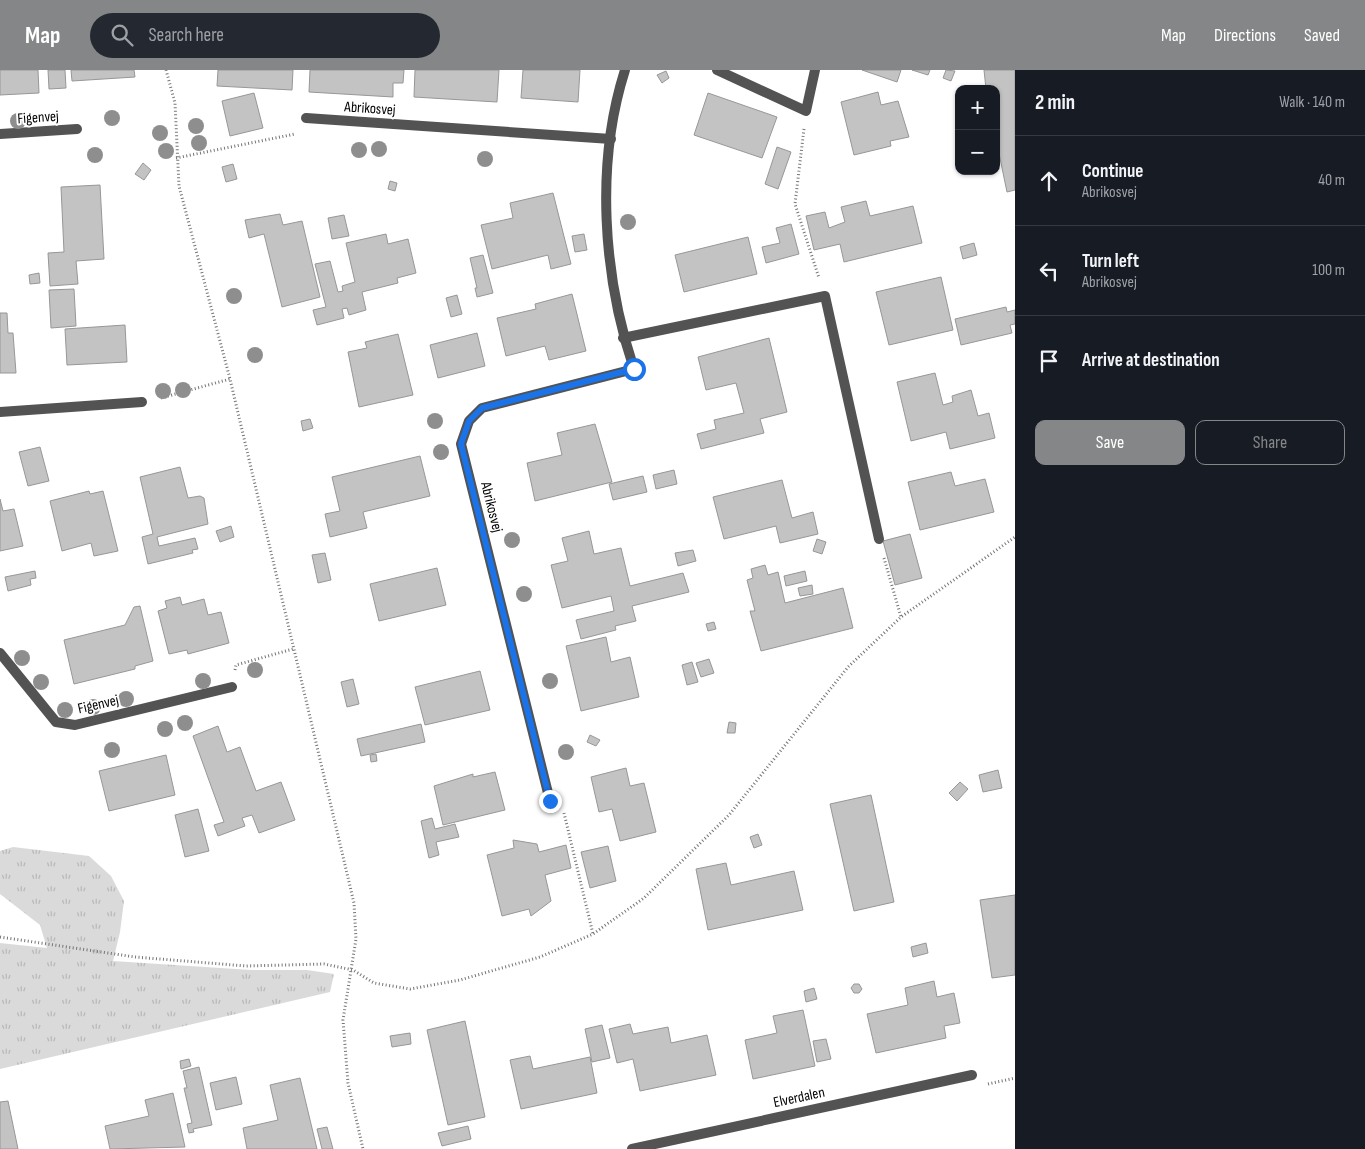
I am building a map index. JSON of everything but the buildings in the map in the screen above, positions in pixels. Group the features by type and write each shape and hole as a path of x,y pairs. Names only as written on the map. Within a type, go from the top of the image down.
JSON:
{"street":[{"name":"Abrikosvej","path":"550,801 461,444 469,421 482,408 634,369 623,338 610,273 605,214 611,140 620,85 626,70"},
{"path":"717,70 806,111 815,70"},
{"name":"Abrikosvej","path":"306,118 611,140"},
{"name":"Figenvej","path":"0,134 77,129"},
{"path":"623,338 825,296 879,539"},
{"path":"0,412 142,402"},
{"name":"Figenvej","path":"0,653 56,722 75,725 232,687"},
{"name":"Elverdalen","path":"632,1149 972,1075"}],"path":[{"path":"166,70 174,103 179,186 230,379 354,903 356,939 353,970 343,1020 348,1083 363,1149"},
{"path":"806,111 795,204 825,296"},
{"path":"176,158 299,133 306,118"},
{"path":"142,402 230,379"},
{"path":"0,936 135,956 246,966 324,964 353,970 374,983 410,989 460,980 540,957 593,934 644,898 729,814 848,667 902,617 1015,537"},
{"path":"879,539 890,583 902,617"},
{"path":"232,687 236,665 293,649"},
{"path":"550,801 564,812 593,934"},
{"path":"972,1075 987,1084 1015,1078"}],"green space":[{"path":"13,847 89,856 111,876 124,901 120,932 113,961 251,970 307,970 334,974 330,992 0,1069 0,943 47,948 40,925 0,894 0,851"}],"route":[{"path":"550,801 461,444 469,421 482,408 634,369"}]}
